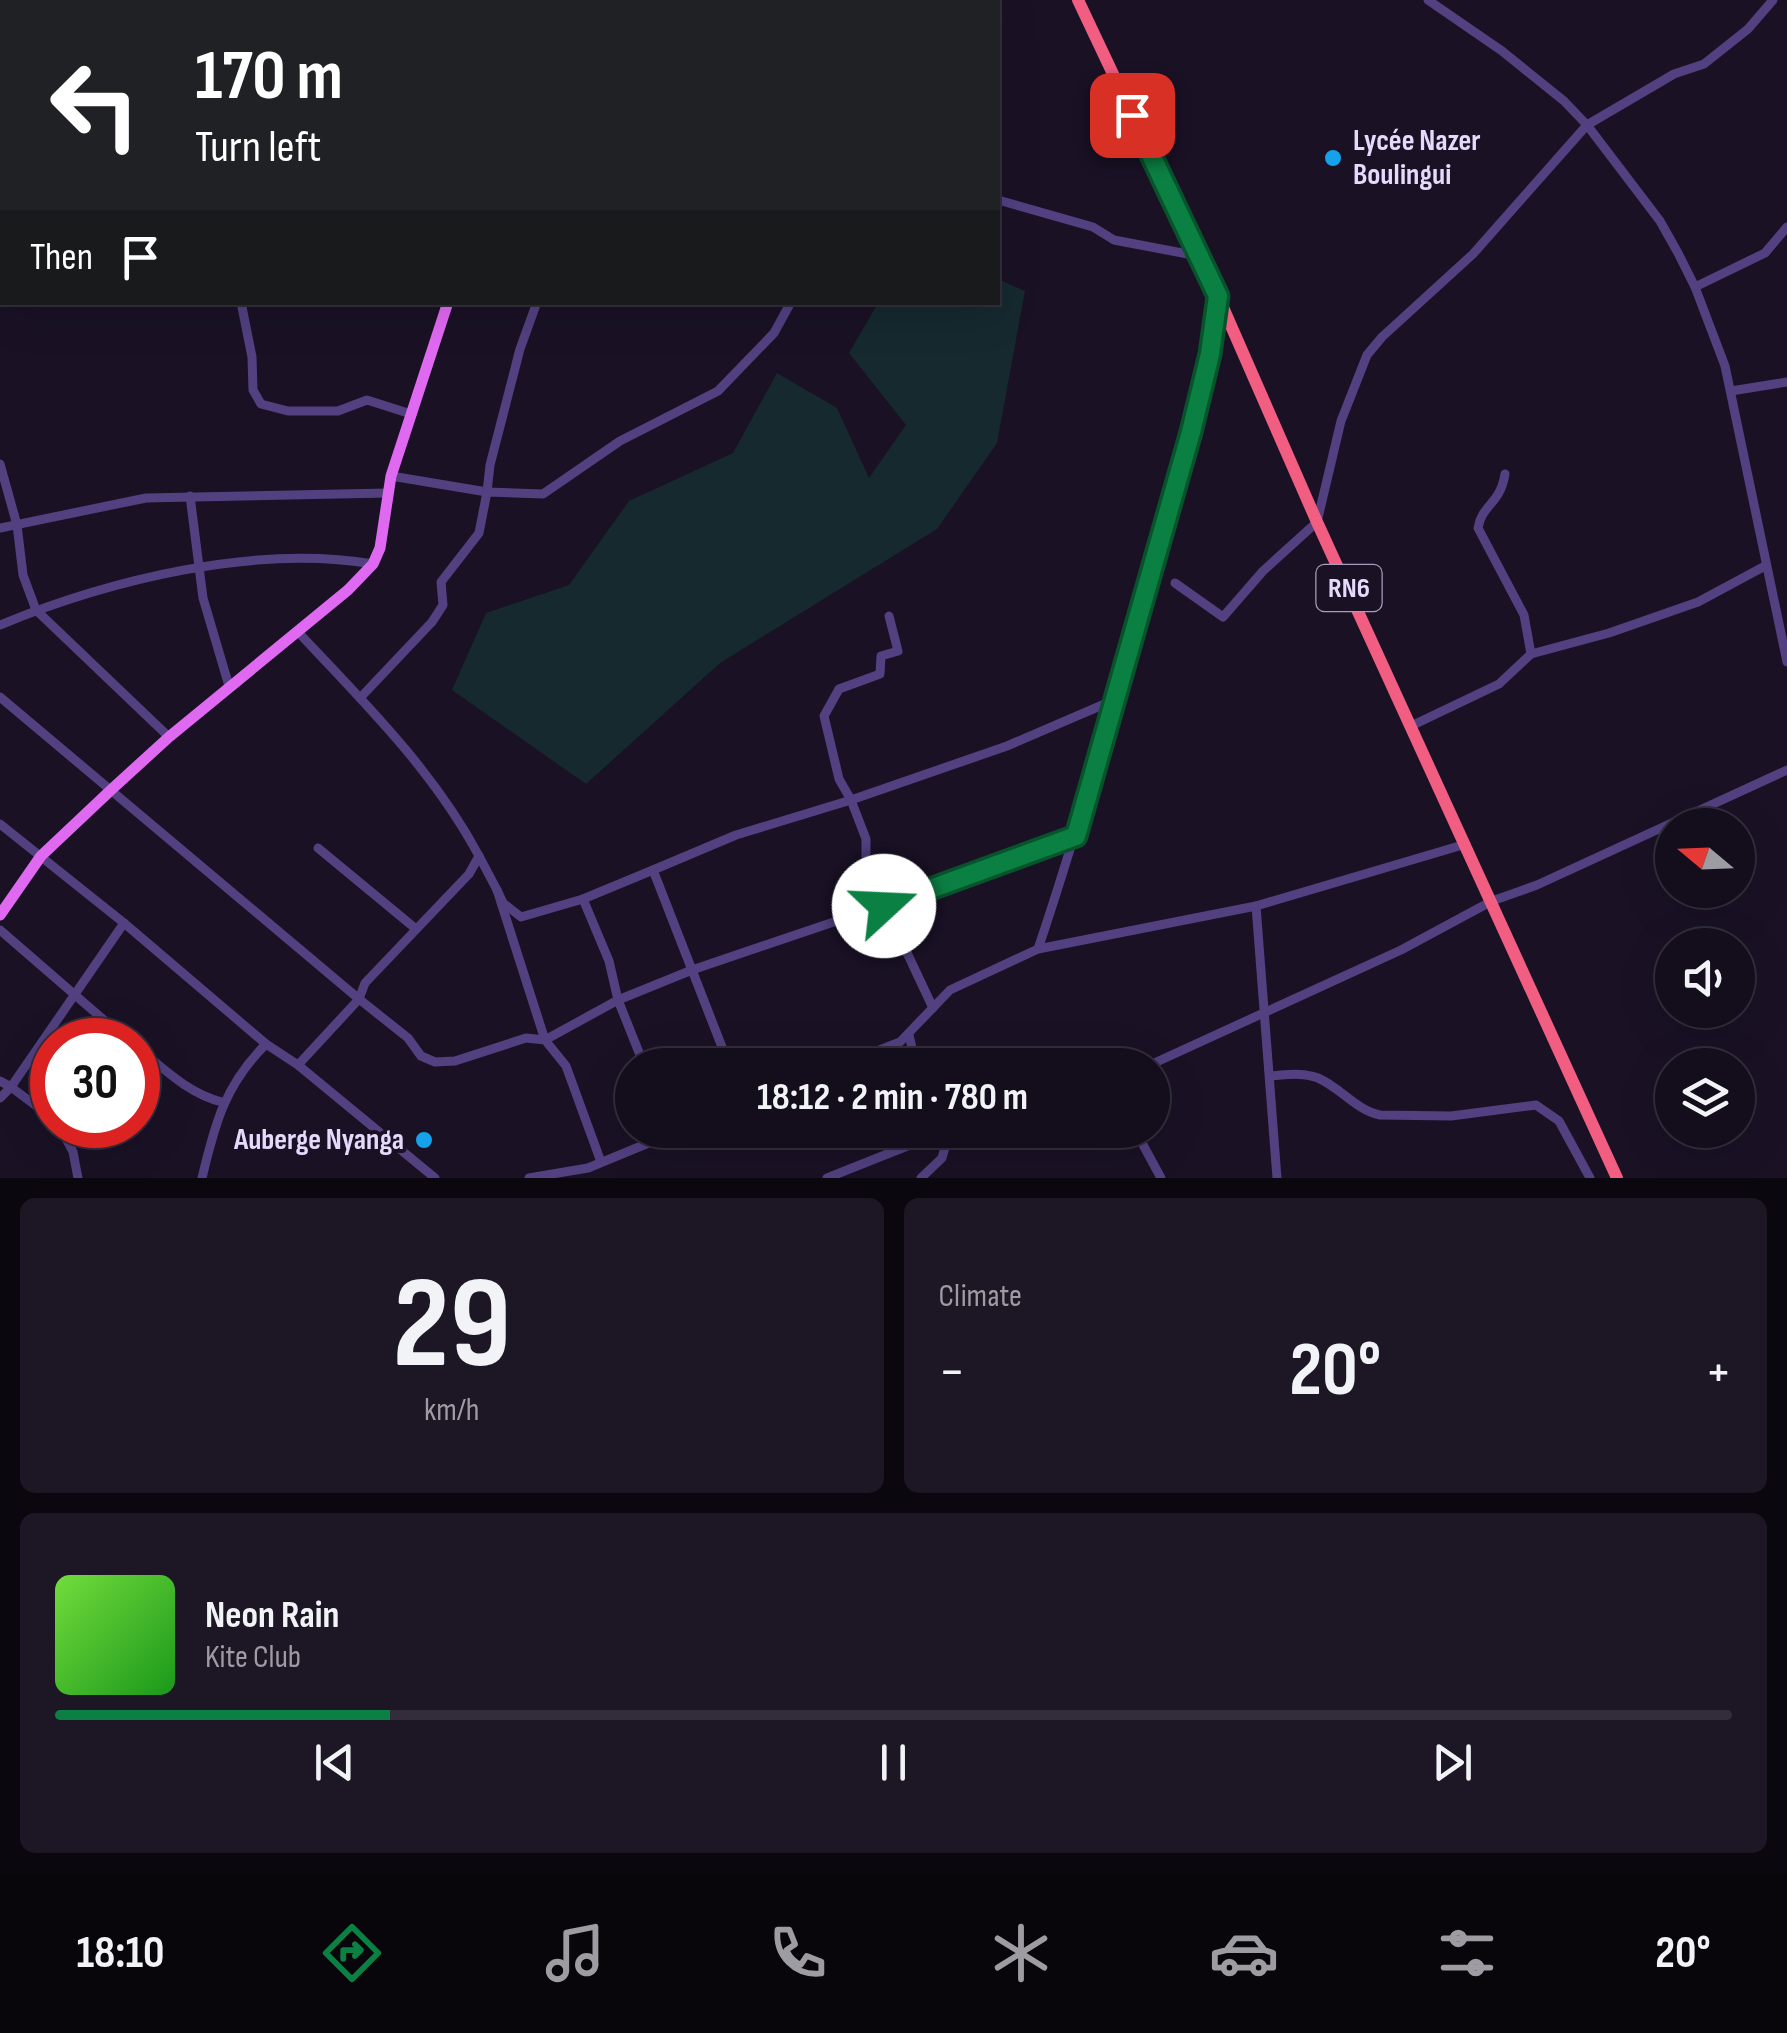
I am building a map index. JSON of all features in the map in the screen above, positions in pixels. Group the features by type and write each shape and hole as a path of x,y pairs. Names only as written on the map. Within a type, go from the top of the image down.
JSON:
{"highway":[{"name":"RN6","path":"1078,0 1218,296 1617,1178"}],"main road":[{"path":"0,915 41,856 112,789 169,736 348,590 373,564 380,548 392,476 447,305"}],"street":[{"path":"1428,0 1502,51 1564,101 1660,220 1695,286 1726,366 1787,662"},
{"path":"1175,583 1223,617 1263,571 1317,522 1341,421 1367,356 1382,337 1474,254 1587,125 1674,74 1704,64 1748,29 1773,0"},
{"path":"1000,201 1093,227 1114,240 1198,256"},
{"path":"1695,286 1765,253 1787,227"},
{"path":"1038,949 1076,836 1191,432 1210,354 1218,296"},
{"path":"243,305 252,357 253,390 261,404 288,411 338,410 367,400 411,414"},
{"path":"360,698 432,622 443,605 440,582 479,534 490,464 520,349 536,305"},
{"path":"392,476 487,492 543,494 620,441 718,391 774,334 788,305"},
{"path":"1731,391 1787,382"},
{"path":"0,464 17,524 22,575 36,610 169,736"},
{"path":"1505,474 1500,497 1482,514 1478,528 1524,615 1531,654"},
{"path":"0,528 146,498 388,492"},
{"path":"190,496 198,569 210,628 230,686"},
{"path":"0,625 36,610 157,574 328,556 373,564"},
{"path":"1411,726 1500,684 1531,654 1698,602 1765,566"},
{"path":"889,616 898,651 881,656 880,674 839,689 824,716 839,779 866,839 866,868 933,1008"},
{"path":"297,631 382,719 462,824 503,903 521,917 582,900 736,836 1007,746 1114,700"},
{"path":"0,697 396,1026 421,1056 436,1062 455,1061 526,1038 545,1040 618,1000 692,970 1076,836"},
{"path":"1170,1056 1401,950 1492,901 1537,885 1787,770"},
{"path":"0,824 435,1178"},
{"path":"885,1048 910,1036 950,990 1038,949 1256,906 1466,844"},
{"path":"318,848 416,929"},
{"path":"298,1065 359,999 364,983 469,874 479,856"},
{"path":"654,870 722,1048"},
{"path":"497,890 545,1040 566,1066 601,1162"},
{"path":"582,900 608,961 637,1048"},
{"path":"1256,906 1276,1178"},
{"path":"0,1098 124,923"},
{"path":"0,930 77,994 99,1018"},
{"path":"910,1036 912,1048"},
{"path":"202,1178 222,1102 234,1080 266,1044"},
{"path":"160,1066 182,1084 208,1099 222,1102"},
{"path":"1270,1076 1303,1074 1320,1078 1369,1112 1380,1115 1451,1116 1536,1105 1559,1121 1590,1178"},
{"path":"0,1082 30,1101"},
{"path":"71,1148 78,1178"},
{"path":"529,1178 586,1173 635,1148"},
{"path":"827,1178 902,1148"},
{"path":"922,1178 947,1148"},
{"path":"1145,1148 1161,1178"}],"shaded area":[{"path":"1000,280 1025,291 997,443 937,529 720,663 586,784 452,690 486,613 569,585 629,501 733,453 777,373 837,408 869,478 906,425 849,353 877,305 1000,305"}],"place":[{"name":"Lycée Nazer Boulingui","path":"1333,158"},
{"name":"Auberge Nyanga","path":"424,1140"}],"route":[{"path":"884,906 1076,836 1191,432 1210,354 1218,296 1132,115"}]}
